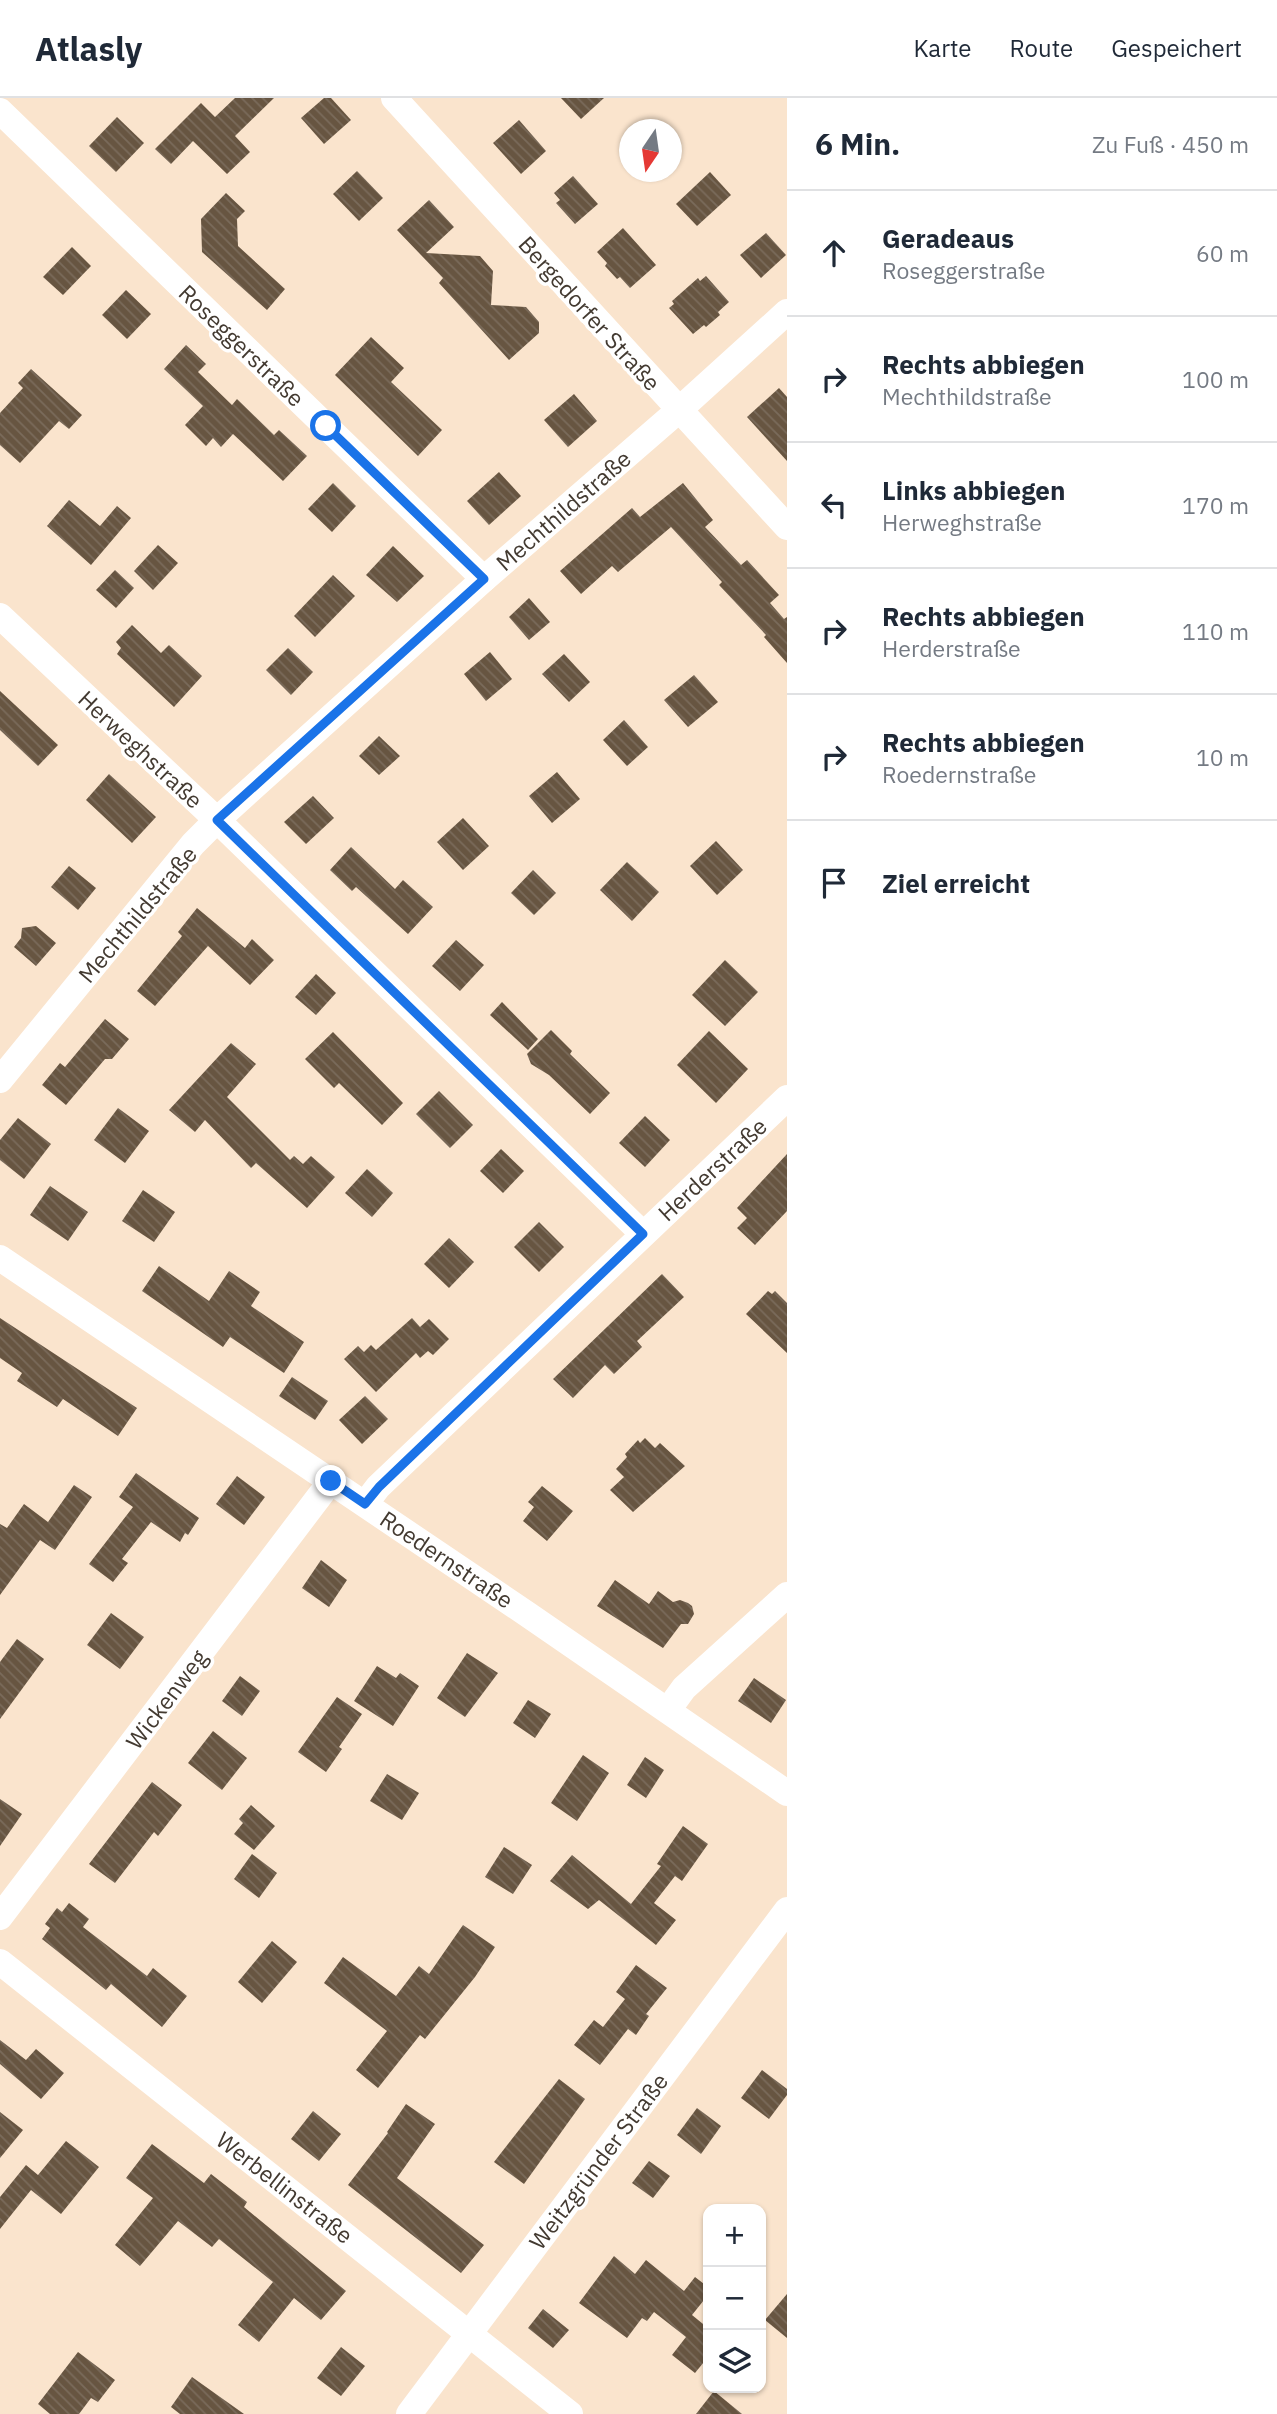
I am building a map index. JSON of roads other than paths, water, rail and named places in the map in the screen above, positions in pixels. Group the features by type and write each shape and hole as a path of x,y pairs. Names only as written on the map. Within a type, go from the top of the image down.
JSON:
{"street":[{"name":"Bergedorfer Straße","path":"394,98 787,527"},
{"name":"Roseggerstraße","path":"0,111 484,579"},
{"name":"Mechthildstraße","path":"0,1080 193,844 217,820 484,579 679,410 787,312"},
{"name":"Herweghstraße","path":"0,616 217,820 643,1234"},
{"name":"Herderstraße","path":"365,1504 379,1487 787,1098"},
{"name":"Roedernstraße","path":"0,1258 787,1793"},
{"name":"Wickenweg","path":"0,1917 331,1481"},
{"path":"668,1710 684,1688 787,1595"},
{"name":"Weitzgründer Straße","path":"409,2414 787,1910"},
{"name":"Werbellinstraße","path":"0,1962 570,2414"}]}
